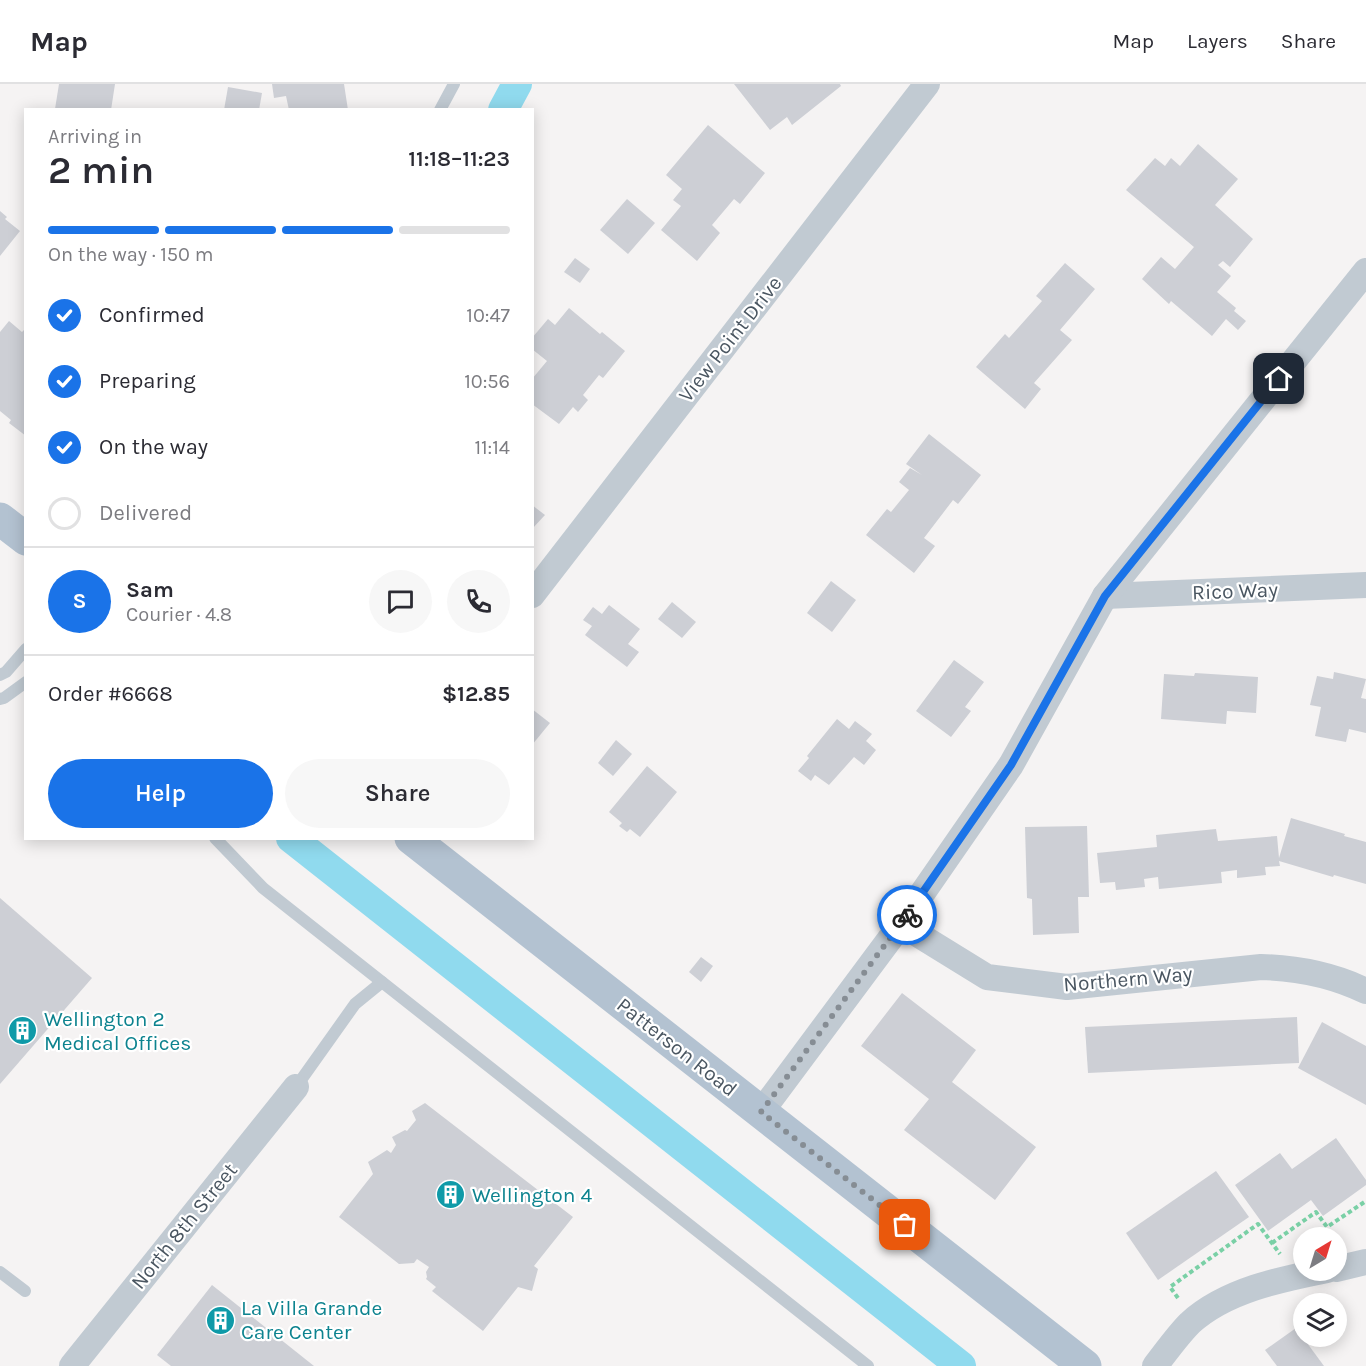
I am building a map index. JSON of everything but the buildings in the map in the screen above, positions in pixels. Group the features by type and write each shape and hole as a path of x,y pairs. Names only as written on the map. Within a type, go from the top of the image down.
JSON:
{"main road":[{"path":"0,519 24,537"},
{"name":"Patterson Road","path":"414,840 1085,1366"}],"street":[{"name":"View Point Drive","path":"534,592 927,84"},
{"path":"761,1112 901,924 1011,765 1105,596 1366,271"},
{"name":"Rico Way","path":"1105,596 1366,585"},
{"name":"Northern Way","path":"901,924 987,977 1067,987 1273,968 1328,976 1366,992"},
{"name":"North 8th Street","path":"72,1366 296,1087"},
{"path":"1347,1266 1366,1262"},
{"path":"1155,1366 1191,1322 1212,1308 1262,1285 1293,1278"}],"lane":[{"path":"441,108 454,84"},
{"path":"0,675 6,672 24,651"},
{"path":"0,699 24,683"},
{"path":"216,840 263,888 867,1366"},
{"path":"296,1087 355,1004 382,982"},
{"path":"0,1272 25,1291"}],"path":[{"path":"1272,1243 1316,1212 1327,1227 1366,1201"},
{"path":"1178,1299 1170,1287 1258,1224 1280,1254"}],"waterway":[{"path":"504,108 517,84"},
{"path":"294,840 961,1366"}],"way so far":[{"path":"905,1225 761,1112 907,915"}],"place":[{"name":"Wellington 2 Medical Offices","path":"23,1031"},
{"name":"Wellington 4","path":"451,1195"},
{"name":"La Villa Grande Care Center","path":"220,1320"}],"route":[{"path":"907,915 1011,765 1105,596 1279,379"}]}
